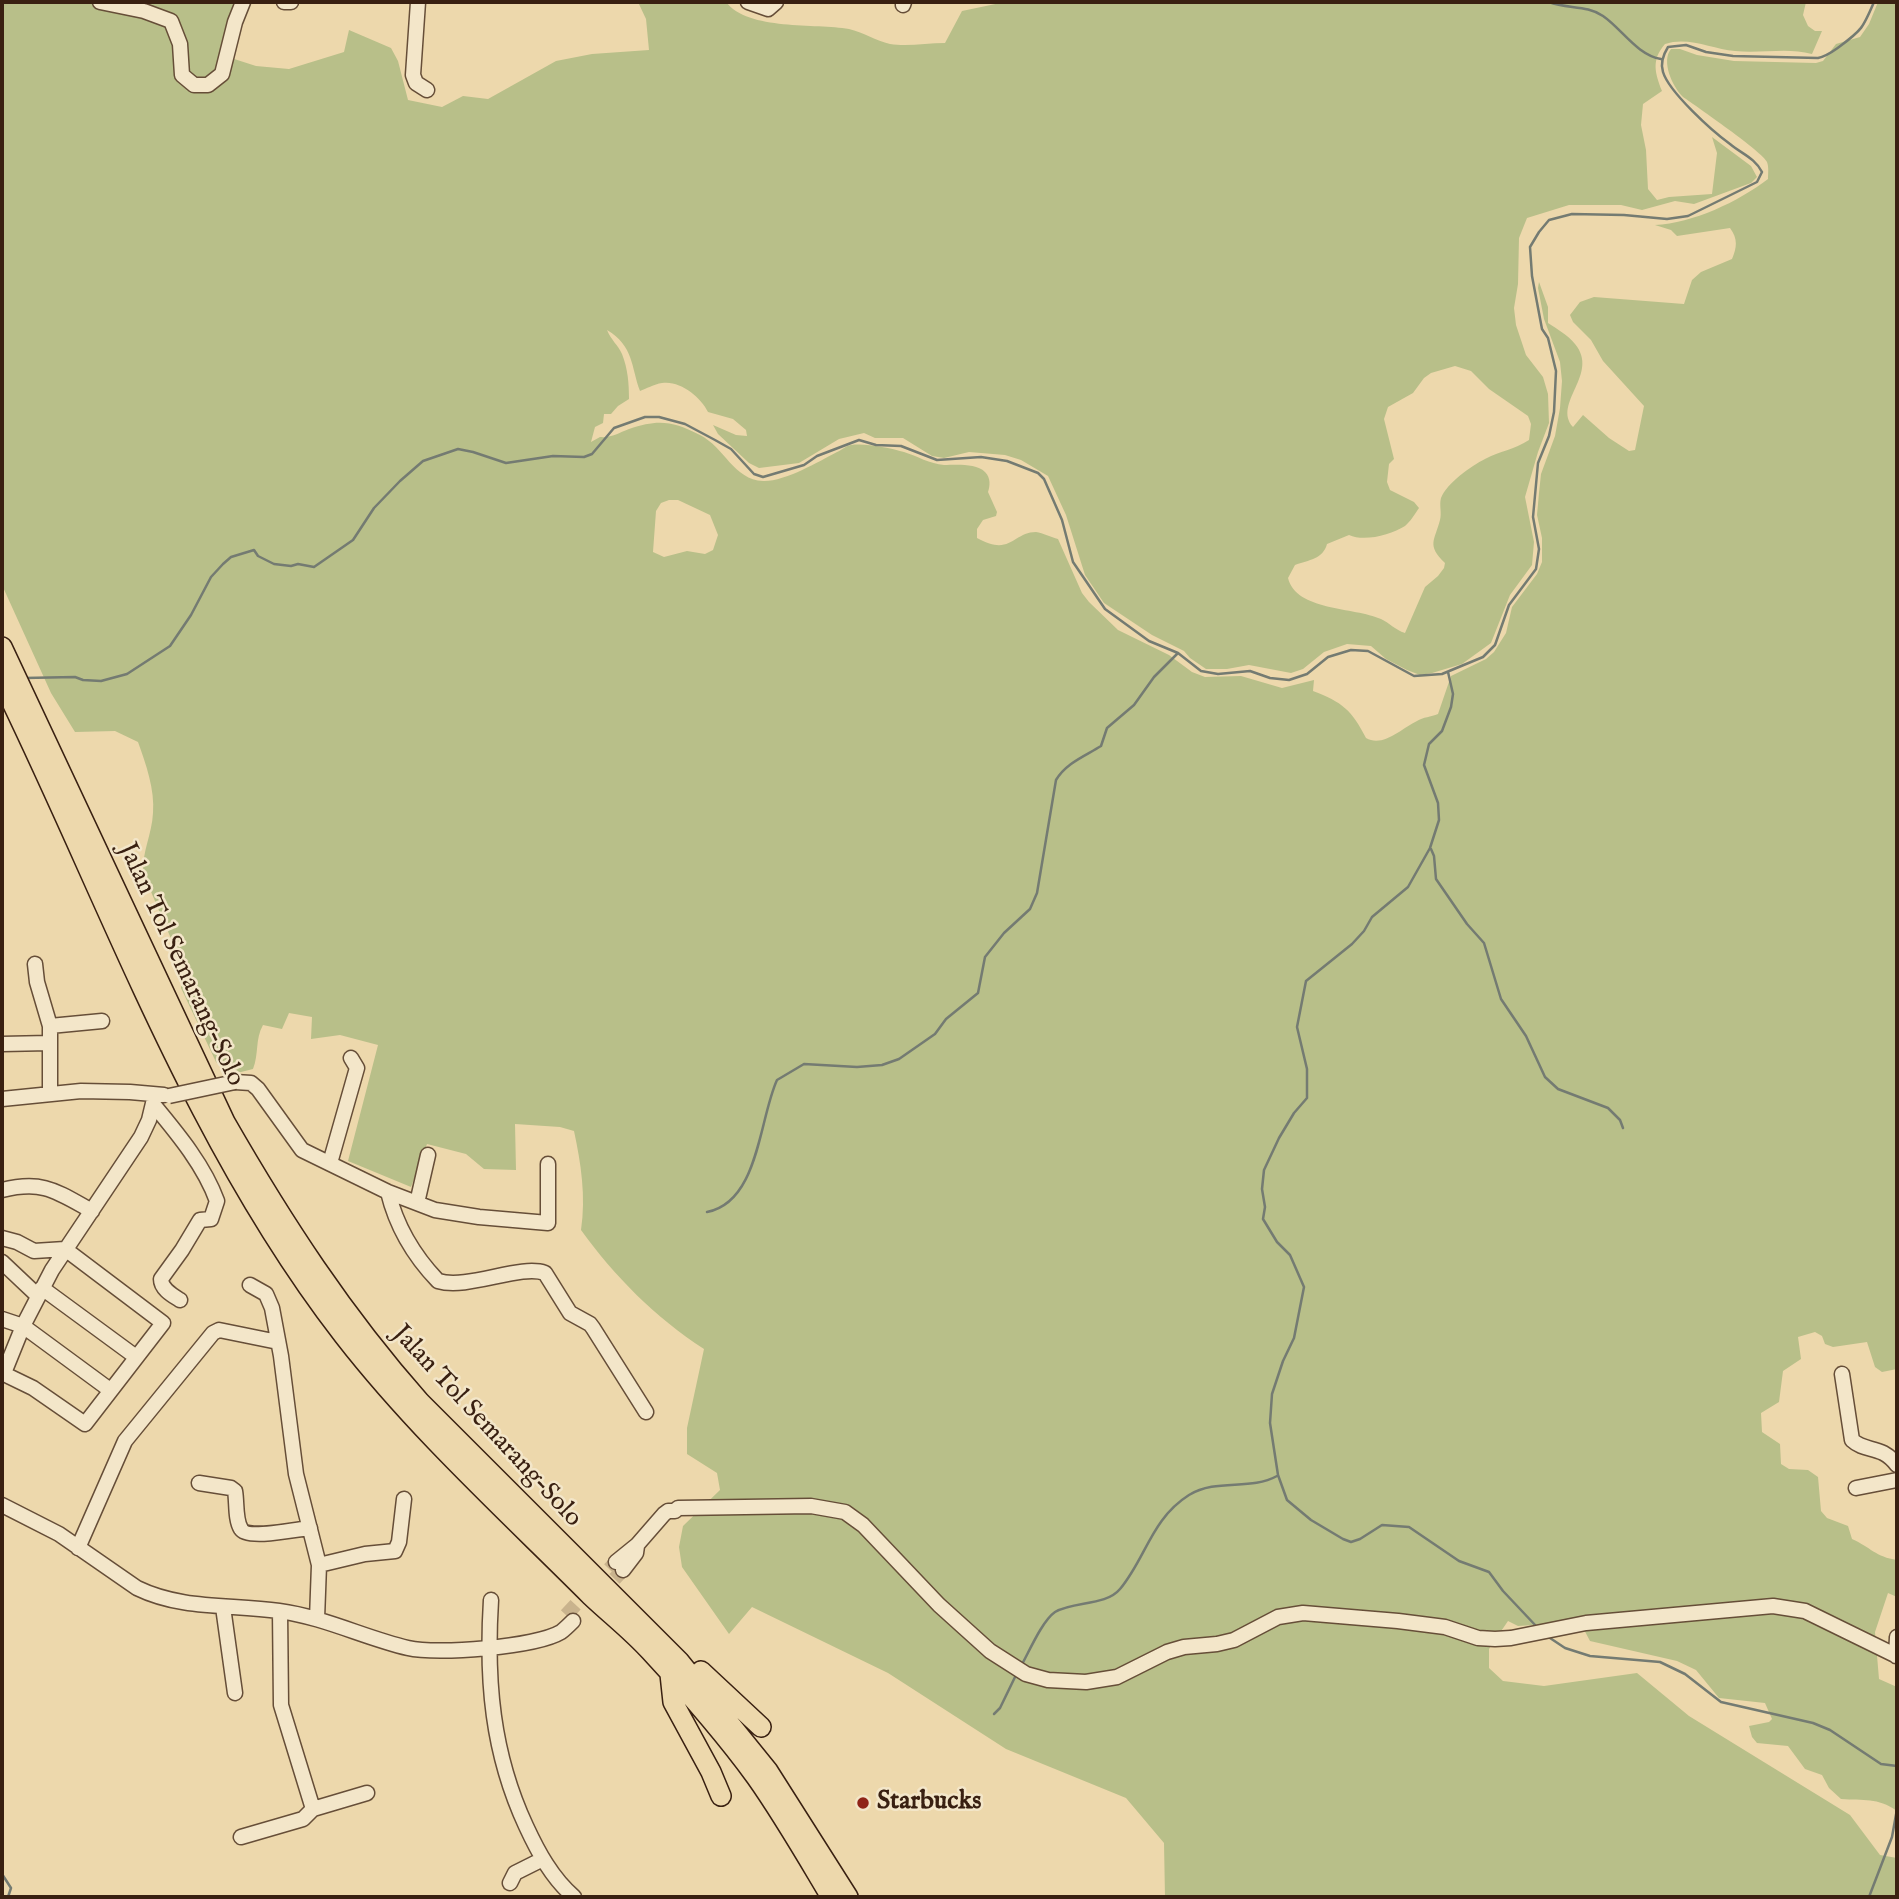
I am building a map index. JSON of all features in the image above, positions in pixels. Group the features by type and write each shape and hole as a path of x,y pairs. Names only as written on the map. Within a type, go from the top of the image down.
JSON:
{"highway":[{"name":"Jalan Tol Semarang–Solo","path":"2,647 71,814 195,1097 268,1226 343,1335 405,1408 670,1674 756,1778 831,1897"},
{"name":"Jalan Tol Semarang–Solo","path":"2,682 225,1122 256,1176 334,1296 388,1366 420,1402 577,1562 679,1661 768,1771 848,1897"},
{"path":"631,1612 661,1633 761,1727"},
{"path":"670,1674 673,1702 721,1796"}],"street":[{"path":"100,2 144,11 172,21 180,44 181,71 194,85 208,85 222,74 243,2"},
{"path":"284,2 291,2"},
{"path":"418,2 413,75 416,83 427,90"},
{"path":"748,2 768,9 776,2"},
{"path":"35,964 37,982 50,1027 50,1094"},
{"path":"50,1027 102,1021"},
{"path":"2,1044 49,1043"},
{"path":"330,1163 357,1068 351,1058"},
{"path":"2,1099 107,1091 159,1098 234,1082 251,1083 299,1147 388,1192 416,1203 435,1210 478,1217 548,1223 548,1164"},
{"path":"2,1238 34,1251 65,1249 163,1321 162,1326 110,1390 88,1422 83,1424 33,1388 3,1373 40,1292 65,1249 141,1137 159,1098"},
{"path":"159,1098 217,1201 211,1219 200,1220 161,1279 167,1292 180,1300"},
{"path":"416,1203 428,1155"},
{"path":"2,1190 29,1185 46,1187 92,1211"},
{"path":"388,1192 392,1208 407,1238 438,1281 452,1283 536,1271 545,1273 570,1313 593,1328 646,1412"},
{"path":"2,1262 40,1292 136,1357"},
{"path":"250,1285 268,1297 278,1342 296,1474 319,1565 317,1619"},
{"path":"2,1319 23,1326 110,1390"},
{"path":"78,1548 125,1441 213,1333 219,1330 278,1342"},
{"path":"1842,1374 1852,1440 1860,1446 1882,1451 1897,1465"},
{"path":"1856,1488 1897,1480"},
{"path":"199,1483 235,1491 240,1527 244,1532 253,1535 310,1528"},
{"path":"319,1565 365,1554 395,1551 399,1542 404,1499"},
{"path":"2,1505 59,1535 150,1594 195,1605 280,1611 317,1619 422,1651 531,1643 553,1634 554,1629 569,1618"},
{"path":"619,1566 664,1514 678,1508 811,1506 845,1512 863,1525 960,1625 990,1651 1020,1670 1048,1680 1068,1682 1104,1681 1167,1651 1234,1640 1278,1617 1303,1613 1433,1626 1478,1638 1511,1638 1586,1623 1773,1606 1792,1607 1820,1617 1896,1656 1897,1637"},
{"path":"491,1600 488,1647 496,1727 506,1780 534,1844 563,1887 574,1897"},
{"path":"223,1607 235,1693"},
{"path":"280,1611 281,1705 313,1809"},
{"path":"241,1837 303,1819 313,1809 367,1793"},
{"path":"510,1883 515,1873 543,1859"}],"green space":[{"path":"2,2 253,2 232,30 231,58 256,66 289,69 344,52 349,30 391,48 398,61 408,100 442,107 463,96 488,99 556,61 592,54 649,50 646,19 638,2 726,2 750,18 766,22 849,29 885,43 903,45 945,43 962,11 1005,2 1806,2 1803,15 1808,26 1815,31 1822,31 1812,54 1793,51 1735,51 1682,41 1665,44 1656,61 1656,72 1662,91 1643,104 1641,125 1646,150 1648,189 1657,200 1712,194 1717,153 1712,137 1751,166 1757,177 1751,183 1694,204 1675,201 1642,210 1621,205 1569,205 1527,218 1519,238 1518,284 1514,308 1516,325 1526,355 1543,377 1548,394 1549,423 1525,497 1534,542 1532,565 1510,595 1491,643 1462,664 1432,673 1420,675 1407,670 1386,659 1371,646 1347,644 1324,652 1303,669 1291,673 1249,665 1206,669 1184,651 1152,635 1104,603 1085,575 1066,515 1048,476 1021,460 1005,455 969,452 944,458 932,456 903,438 875,438 864,433 839,439 799,463 759,468 749,463 718,434 713,425 736,435 747,436 746,430 733,419 708,412 695,395 676,384 659,384 640,391 627,350 616,336 607,330 624,360 629,399 611,414 604,414 603,423 595,427 591,442 600,437 612,436 649,424 673,424 708,440 744,475 763,481 791,475 851,445 877,446 898,450 929,462 976,467 988,477 988,492 997,512 996,516 983,520 977,529 977,538 997,545 1036,532 1058,539 1082,593 1118,630 1169,655 1192,672 1205,677 1241,676 1282,688 1314,680 1313,691 1345,708 1356,720 1366,738 1379,741 1419,720 1438,714 1451,676 1486,659 1494,652 1506,633 1512,607 1537,574 1542,562 1542,538 1537,515 1541,474 1555,436 1562,381 1560,362 1544,319 1539,282 1548,307 1548,323 1572,341 1581,355 1580,377 1568,408 1568,418 1573,427 1583,415 1609,438 1629,451 1635,450 1644,406 1603,361 1591,340 1573,322 1570,315 1580,302 1594,297 1684,304 1692,280 1701,272 1732,259 1736,247 1734,236 1730,228 1677,236 1671,230 1655,225 1700,216 1743,196 1768,179 1768,164 1763,157 1679,92 1668,67 1668,54 1671,49 1734,61 1816,63 1823,61 1836,44 1860,37 1878,2 1897,2 1897,1369 1882,1372 1875,1367 1867,1342 1833,1347 1825,1344 1822,1336 1815,1332 1798,1337 1801,1359 1783,1371 1779,1402 1761,1413 1762,1432 1780,1444 1781,1464 1789,1469 1808,1470 1818,1477 1821,1511 1827,1518 1848,1526 1852,1539 1878,1554 1897,1560 1897,1597 1888,1593 1875,1632 1879,1679 1897,1687 1897,1811 1877,1802 1841,1799 1829,1788 1822,1775 1805,1769 1788,1746 1757,1743 1749,1726 1772,1719 1765,1703 1719,1698 1696,1670 1677,1661 1590,1641 1580,1622 1518,1626 1508,1621 1489,1649 1489,1668 1503,1681 1544,1686 1637,1673 1689,1716 1850,1815 1880,1855 1897,1858 1897,1897 1165,1897 1164,1843 1126,1798 1006,1749 888,1673 752,1607 729,1634 682,1567 679,1547 683,1526 720,1490 717,1473 687,1454 687,1428 704,1349 669,1324 637,1295 581,1230 582,1180 574,1131 560,1127 515,1124 516,1170 484,1169 466,1154 427,1144 411,1187 348,1161 378,1045 340,1035 311,1039 312,1017 289,1013 282,1029 263,1025 253,1069 229,1075 216,1062 181,988 181,962 143,873 152,821 153,795 138,742 115,731 75,732 51,693 2,585","holes":["1455,366 1471,371 1489,389 1528,416 1531,424 1529,440 1479,462 1444,492 1434,542 1436,552 1445,563 1444,568 1425,587 1405,633 1370,615 1327,606 1302,597 1293,589 1288,578 1295,565 1315,558 1327,544 1349,535 1370,538 1399,529 1407,524 1419,508 1414,502 1390,490 1387,482 1389,464 1394,459 1384,419 1388,407 1413,393 1424,378 1431,373","678,500 710,515 718,535 713,550 705,554 687,551 664,557 653,552 656,511 661,503"]}],"waterway":[{"path":"1549,2 1603,16 1644,52 1661,59"},
{"path":"24,678 75,677 101,681 127,674 170,646 191,615 211,577 231,557 254,550 258,556 274,564 314,567 353,540 374,508 423,461 458,449 506,463 553,456 584,457 592,454 614,428 645,417 659,417 685,424 731,449 754,474 763,477 804,465 817,456 859,440 876,445 901,446 937,460 981,457 1007,461 1038,473 1044,479 1062,520 1073,562 1105,609 1149,641 1178,653 1201,671 1218,674 1250,671 1270,678 1289,680 1307,674 1328,657 1351,650 1368,651 1414,676 1442,674 1483,657 1495,645 1509,605 1536,569 1539,549 1533,517 1538,463 1549,436 1554,412 1556,371 1548,338 1542,329 1532,276 1530,247 1539,232 1549,220 1572,214 1667,219 1688,216 1757,182 1762,172 1756,163 1702,121 1673,90 1662,65 1668,47 1686,45 1706,52 1733,56 1818,58 1832,52 1857,32 1874,2"},
{"path":"707,1212 724,1205 737,1193 747,1176 777,1080 804,1064 857,1067 882,1065 899,1059 935,1034 946,1019 978,993 985,957 1004,933 1030,909 1037,893 1056,780 1070,764 1101,746 1107,728 1134,705 1154,677 1178,653"},
{"path":"1448,672 1453,694 1451,707 1442,731 1429,744 1424,765 1438,803 1439,820 1430,848 1408,887 1372,917 1352,944 1306,981 1297,1027 1307,1069 1307,1098 1279,1138 1264,1170 1262,1189 1265,1207 1263,1219 1277,1242 1290,1255 1304,1287 1294,1338 1272,1394 1270,1423 1278,1475 1287,1500 1311,1520 1351,1542 1382,1525 1409,1527 1459,1561 1489,1572 1537,1627"},
{"path":"1431,849 1436,879 1467,924 1484,943 1501,999 1526,1036 1545,1077 1558,1089 1608,1108 1620,1120 1623,1128"},
{"path":"1021,1666 1041,1629 1055,1612 1107,1598 1120,1589 1157,1527 1166,1515 1189,1495 1211,1487 1256,1483 1277,1476"},
{"path":"1547,1636 1565,1648 1590,1656 1660,1662 1685,1674 1721,1702 1813,1723 1830,1730 1881,1764 1897,1766"},
{"path":"994,1714 1000,1708 1016,1675"},
{"path":"1869,1897 1892,1837 1897,1809"},
{"path":"2,1874 11,1888 8,1897"}],"tunnel":[{"path":"566,1615 616,1562"},
{"path":"600,1594 623,1570"}],"place":[{"name":"Starbucks","path":"863,1803"}]}
